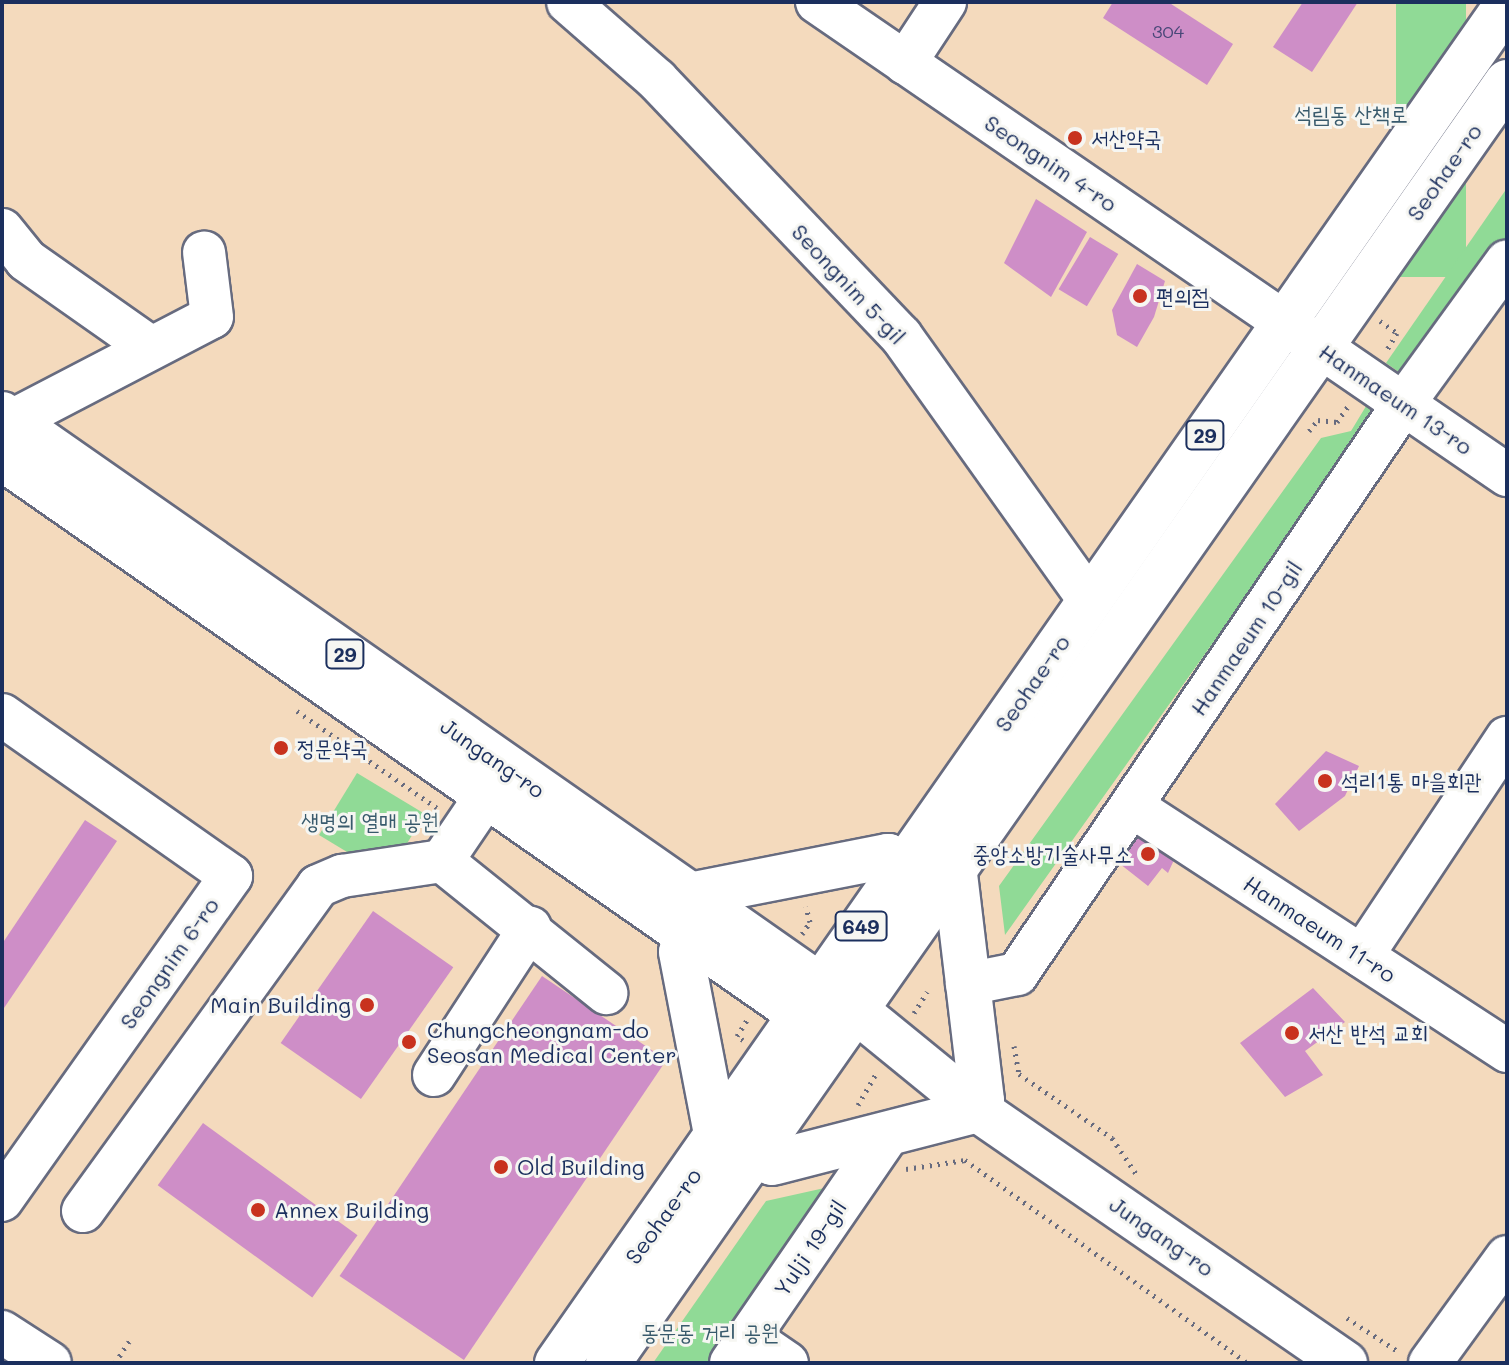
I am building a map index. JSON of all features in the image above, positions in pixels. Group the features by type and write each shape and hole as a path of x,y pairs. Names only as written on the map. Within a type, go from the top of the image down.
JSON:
{"main road":[{"name":"Seohae-ro","path":"608,1363 737,1147 809,1000 1507,4"},
{"name":"Seohae-ro","path":"557,1363 737,1147 848,1026 955,874 1296,428 1321,348 1507,82"},
{"name":"Jungang-ro","path":"5,431 809,1000 978,1110 1345,1363"},
{"path":"904,866 888,856 688,915 681,952 737,1147 772,1163 978,1110 982,1101 955,874"}],"street":[{"name":"Seongnim 5-gil","path":"568,2 657,80 901,336 1090,601"},
{"name":"Seongnim 4-ro","path":"817,2 1284,323"},
{"path":"905,63 945,2"},
{"path":"2,230 26,260 151,348"},
{"path":"5,431 212,317 204,252"},
{"name":"Hanmaeum 10-gil","path":"967,984 1017,974 1404,403 1507,261"},
{"name":"Hanmaeum 13-ro","path":"1284,323 1507,475"},
{"name":"Seongnim 6-ro","path":"2,715 231,876 16,1152 2,1200"},
{"path":"1362,956 1507,738"},
{"path":"442,861 496,781"},
{"name":"Hanmaeum 11-ro","path":"1133,807 1507,1051"},
{"path":"83,1211 318,886 342,876 442,861 530,928 606,993"},
{"path":"434,1075 530,928"},
{"name":"Yulji 19-gil","path":"740,1350 889,1133"},
{"path":"1416,1359 1507,1257"},
{"path":"2,1332 50,1363"},
{"path":"740,1350 787,1363"}],"path":[{"path":"1296,428 1318,420 1337,422 1397,333 1353,303"},
{"path":"1014,1044 1019,1074 1112,1138 1140,1179"},
{"path":"860,1176 965,1160 1247,1363"},
{"path":"1336,1310 1416,1359"},
{"path":"115,1363 131,1338"}],"green space":[{"path":"1396,2 1466,2 1466,277 1396,277"},
{"path":"1507,188 1507,246 1413,382 1386,363"},
{"path":"1371,398 1380,408 1005,935 999,886 1321,438 1351,431"},
{"name":"생명의 열매 공원","path":"357,773 425,814 403,850 357,858 319,835"},
{"name":"동문동 거리 공원","path":"847,1183 723,1363 653,1363 766,1201"}],"building":[{"path":"1113,2 1168,2 1233,44 1207,85 1103,18"},
{"path":"1303,2 1358,2 1312,72 1273,47"},
{"path":"1036,199 1087,232 1051,297 1004,263"},
{"path":"1090,237 1118,254 1087,306 1059,289"},
{"name":"편의점","path":"1137,264 1165,281 1154,317 1137,347 1117,335 1112,310"},
{"name":"석리1통 마을회관","path":"1326,751 1359,766 1345,796 1299,831 1275,804"},
{"path":"85,820 117,841 2,1011 2,944"},
{"name":"중앙소방기술사무소","path":"1145,822 1179,849 1168,873 1162,868 1148,886 1115,860"},
{"name":"Main Building","path":"373,911 453,967 361,1099 281,1043"},
{"name":"Old Building","path":"542,976 666,1060 464,1360 340,1276"},
{"name":"서산 반석 교회","path":"1313,988 1345,1022 1305,1051 1323,1075 1285,1097 1240,1043"},
{"name":"Annex Building","path":"203,1123 358,1235 312,1298 158,1185"}],"place":[{"name":"서산약국","path":"1075,138"},
{"name":"편의점","path":"1140,296"},
{"name":"정문약국","path":"281,748"},
{"name":"석리1통 마을회관","path":"1325,781"},
{"name":"중앙소방기술사무소","path":"1148,854"},
{"name":"Main Building","path":"367,1005"},
{"name":"서산 반석 교회","path":"1292,1033"},
{"name":"Chungcheongnam-do Seosan Medical Center","path":"409,1042"},
{"name":"Old Building","path":"501,1167"},
{"name":"Annex Building","path":"258,1210"}],"park label":[{"name":"석림동 산책로","path":"1351,114"}]}
